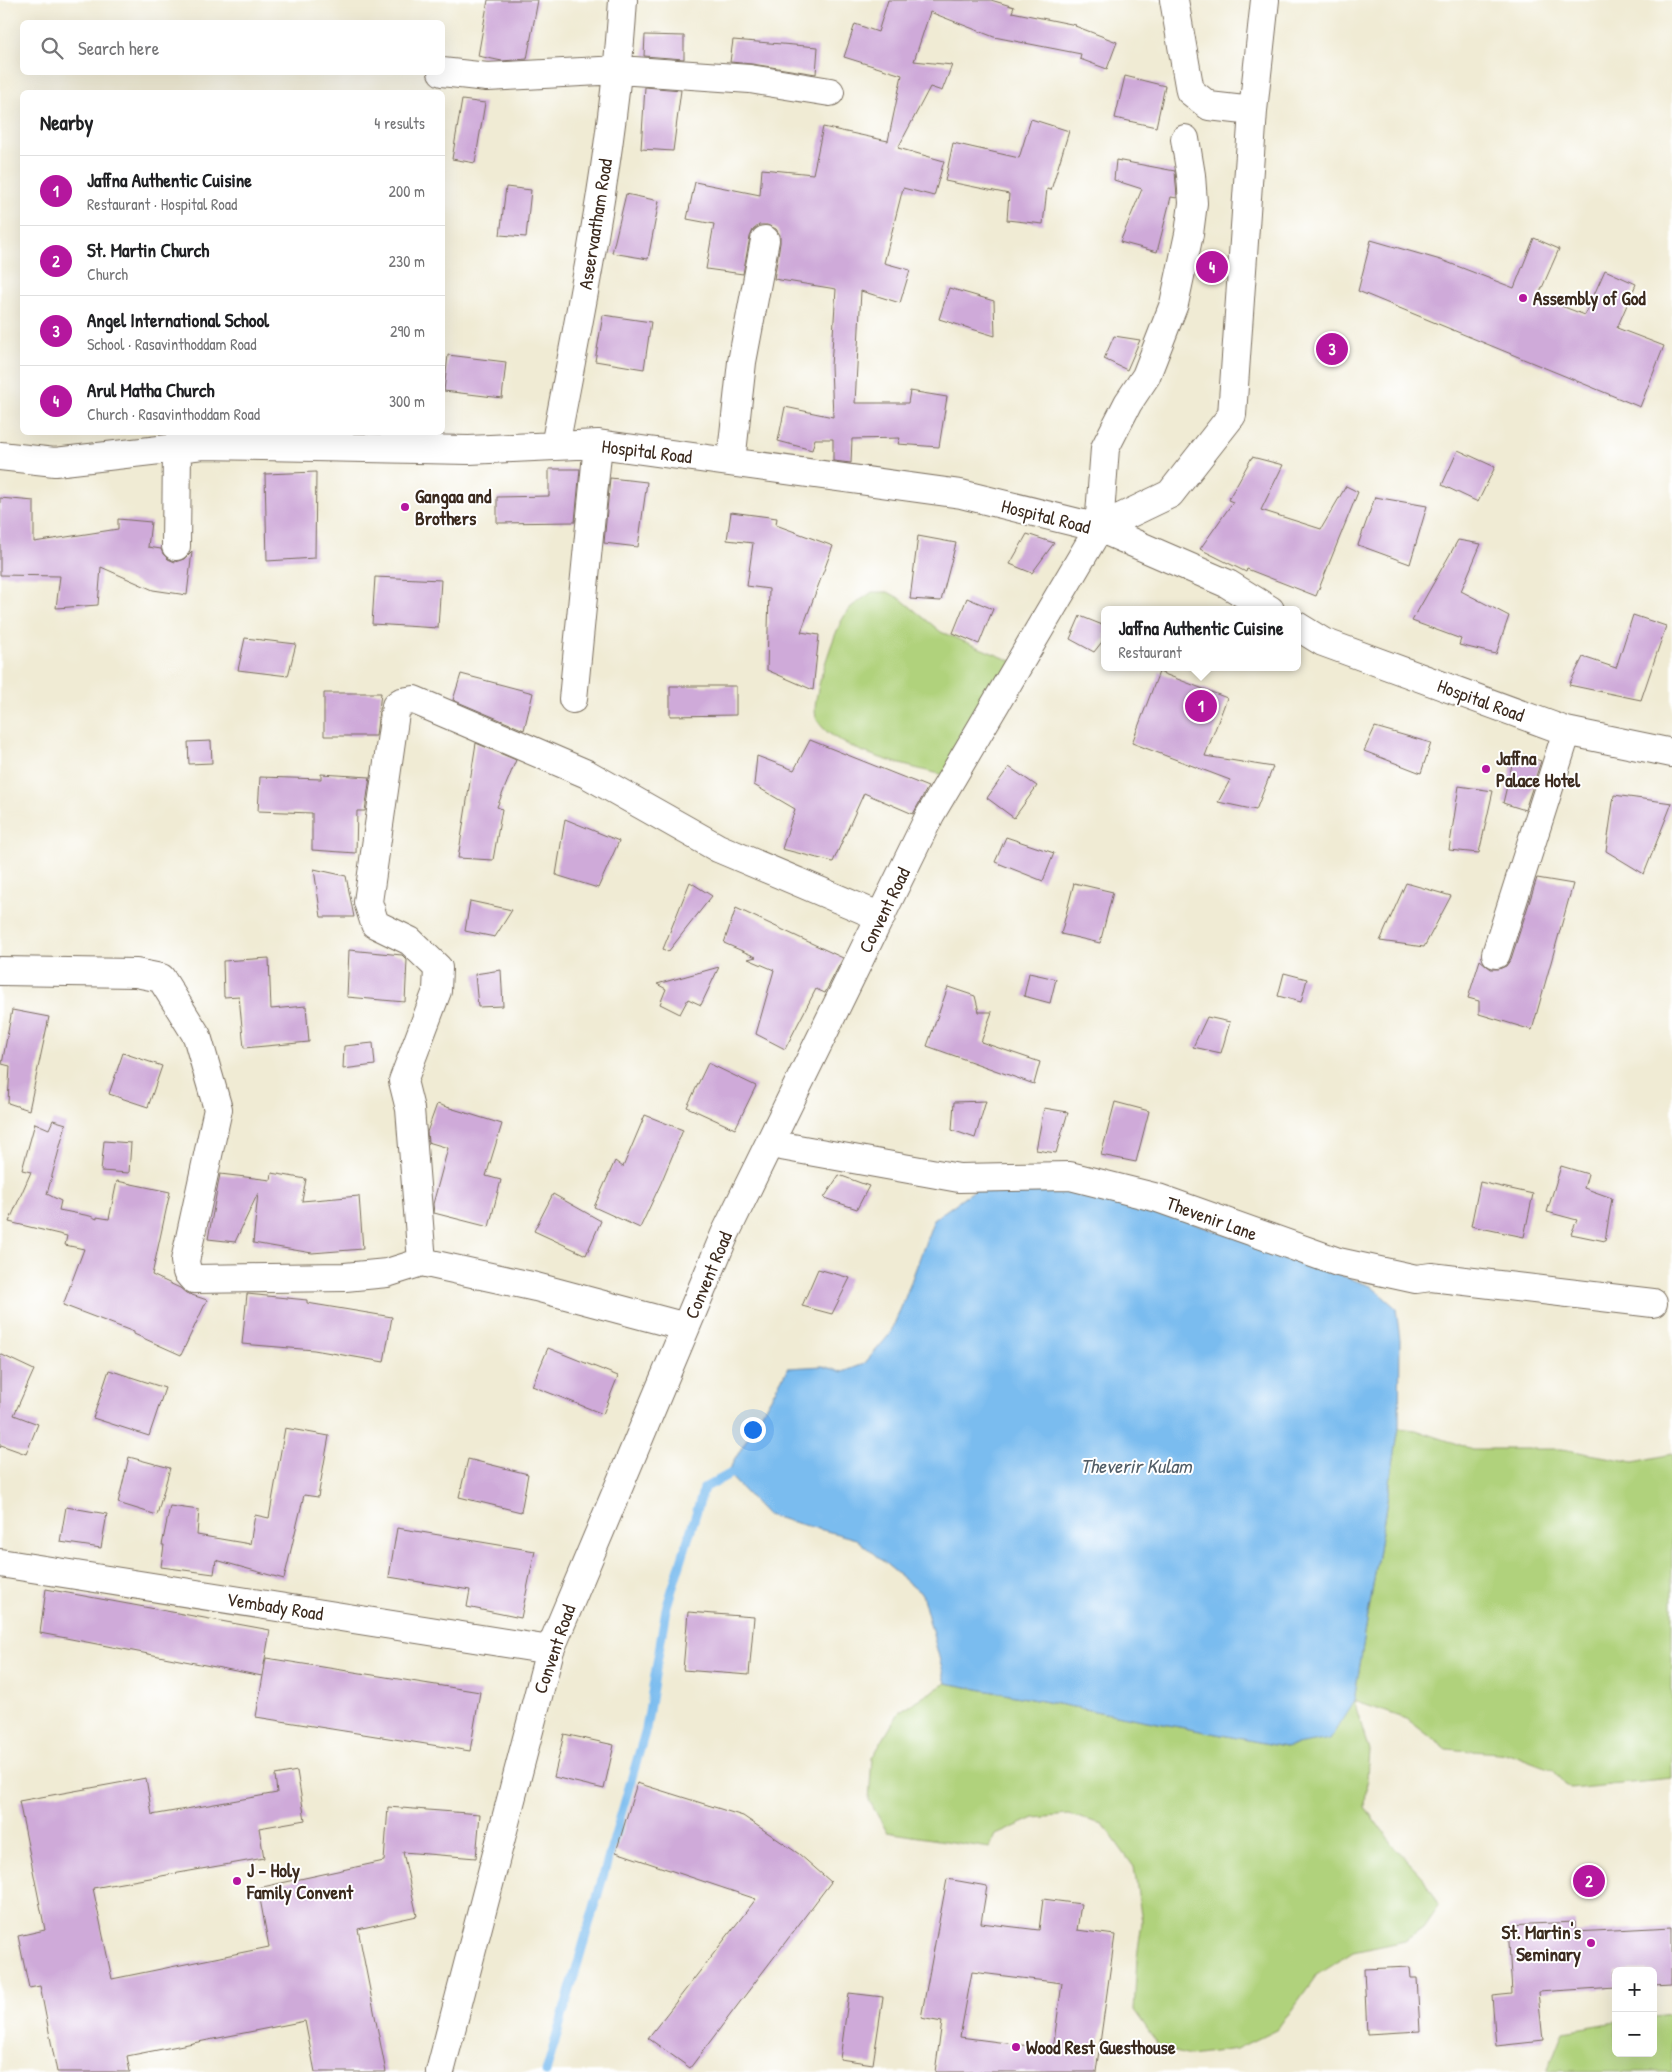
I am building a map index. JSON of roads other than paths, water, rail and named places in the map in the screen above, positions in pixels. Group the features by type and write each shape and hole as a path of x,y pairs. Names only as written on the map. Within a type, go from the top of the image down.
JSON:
{"street":[{"name":"Aseervaatham Road","path":"555,446 597,227 619,70 623,0"},
{"path":"1174,0 1190,91 1209,106 1253,111"},
{"path":"1098,528 1170,494 1232,416 1253,111 1265,0"},
{"path":"445,72 487,77 619,70 750,79 830,92"},
{"path":"1098,528 1105,448 1128,403 1146,376 1174,304 1189,234 1193,203 1191,174 1185,139"},
{"path":"731,462 742,362 766,240"},
{"path":"572,699 598,444"},
{"name":"Hospital Road","path":"0,456 54,462 203,445 469,450 598,444 961,494 1098,528 1228,584 1264,606"},
{"path":"176,546 177,448"},
{"name":"Convent Road","path":"440,2072 550,1650 725,1234 930,815 1098,528"},
{"name":"Hospital Road","path":"1301,628 1323,642 1567,731 1672,753"},
{"path":"422,1262 410,1109 403,1082 437,991 438,968 410,941 375,924 368,902 396,706 401,702 414,700 586,774 718,848 881,917"},
{"path":"1496,954 1567,731"},
{"path":"0,971 136,973 161,978 197,1036 218,1110 184,1261 187,1272 193,1278 345,1277 387,1274 422,1262 536,1287 686,1327"},
{"name":"Thevenir Lane","path":"770,1144 959,1178 1070,1176 1158,1198 1338,1262 1416,1279 1431,1277 1653,1303"},
{"name":"Vembady Road","path":"0,1563 550,1650"}],"water":[{"name":"Theverir Kulam","path":"979,1187 1102,1191 1371,1286 1396,1308 1400,1340 1399,1428 1354,1701 1330,1739 1285,1747 946,1683 922,1594 856,1539 767,1515 727,1473 788,1368 823,1366 843,1372 864,1364 890,1334 934,1219"}],"waterway":[{"path":"546,2072 646,1729 666,1609 704,1488 739,1469"}],"place":[{"name":"Arul Matha Church","path":"1212,267"},
{"name":"Assembly of God","path":"1523,298"},
{"name":"Angel International School","path":"1332,349"},
{"name":"Gangaa and Brothers","path":"405,507"},
{"name":"Jaffna Authentic Cuisine","path":"1201,706"},
{"name":"Jaffna Palace Hotel","path":"1486,769"},
{"name":"J - Holy Family Convent","path":"237,1881"},
{"name":"St. Martin Church","path":"1589,1881"},
{"name":"St. Martin's Seminary","path":"1591,1943"},
{"name":"Wood Rest Guesthouse","path":"1016,2047"}]}
